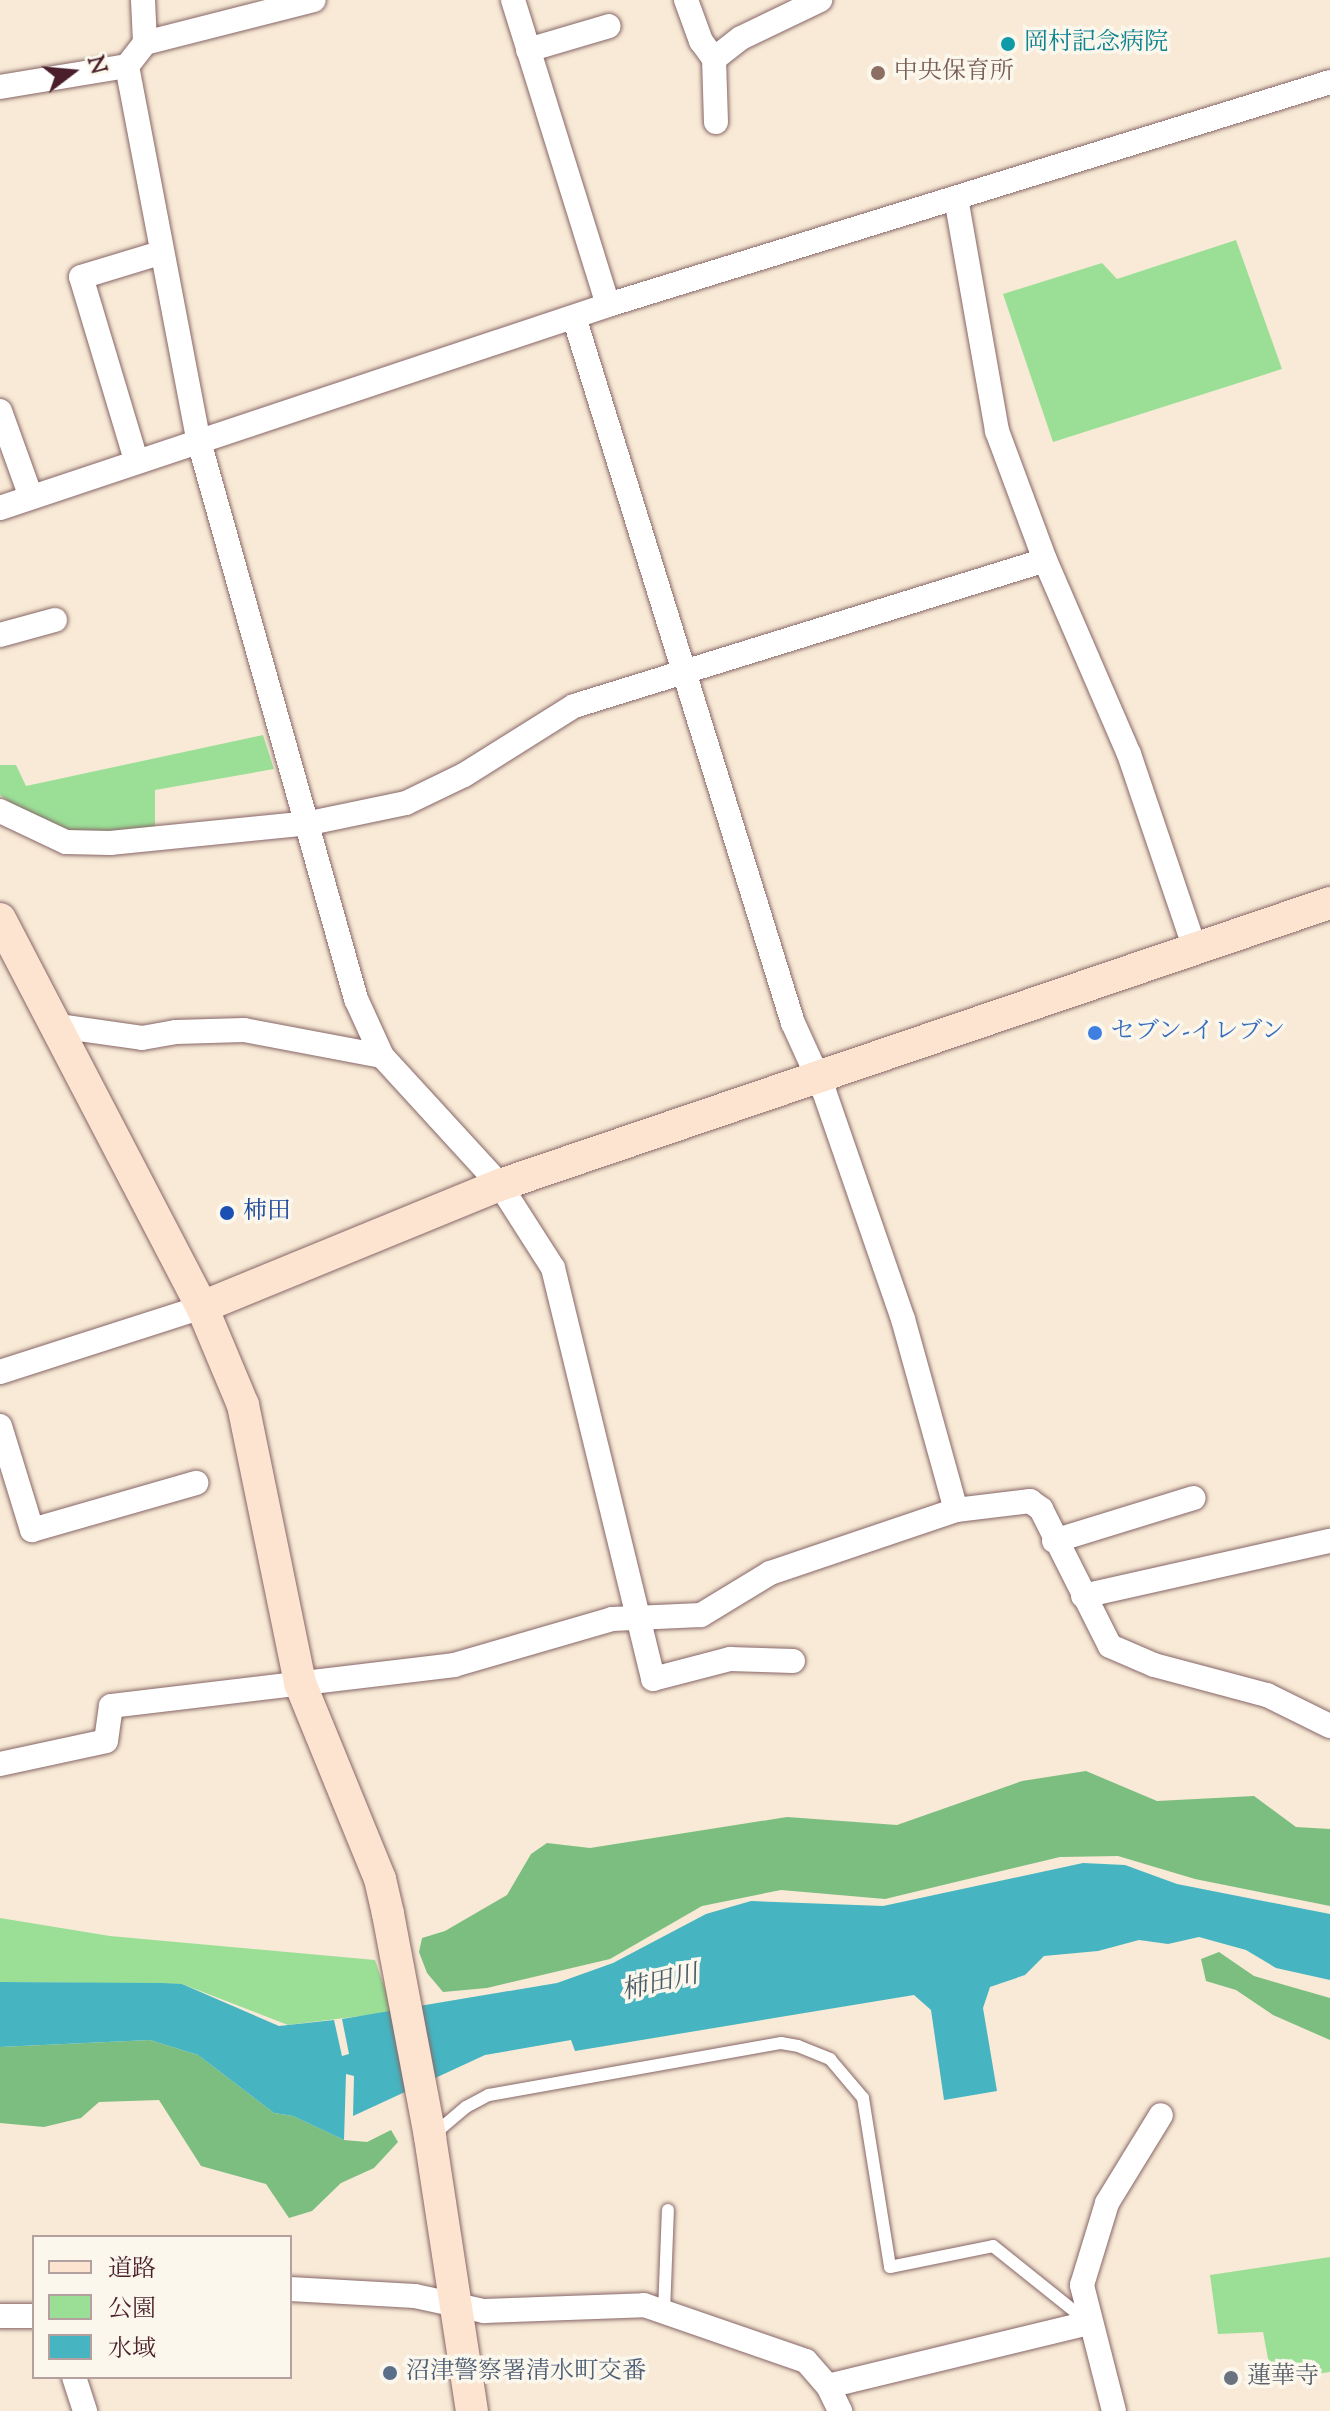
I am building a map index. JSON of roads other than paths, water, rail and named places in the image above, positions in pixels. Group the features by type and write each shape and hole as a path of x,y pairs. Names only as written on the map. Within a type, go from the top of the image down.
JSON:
{"street":[{"path":"143,0 145,43"},
{"path":"0,87 127,66 145,43 314,0"},
{"path":"513,0 608,305"},
{"path":"686,0 701,41 714,59 716,122"},
{"path":"714,59 741,38 820,0"},
{"path":"528,50 609,26"},
{"path":"127,66 160,253 198,438 310,823 356,999 382,1056 500,1185 553,1268 653,1679 730,1659 793,1661"},
{"path":"0,508 198,438 608,305 1330,82"},
{"path":"956,198 997,431 1045,560 1129,754 1195,949"},
{"path":"136,460 81,277 160,253"},
{"path":"574,317 687,667 793,1023 815,1078 824,1091 903,1319 956,1510"},
{"path":"0,411 31,497"},
{"path":"0,811 66,842 110,843 310,823 436,791 574,706 687,667 1045,560"},
{"path":"0,635 55,620"},
{"path":"0,1372 202,1307 500,1185 1330,903"},
{"path":"0,919 51,1025 202,1307 243,1405 300,1683 380,1879 428,2122 472,2411"},
{"path":"51,1025 142,1038 244,1030 382,1056"},
{"path":"0,1426 32,1530 196,1483"},
{"path":"1054,1541 1194,1498"},
{"path":"0,1764 106,1741 111,1706 454,1665 612,1619 637,1616 677,1620 701,1615 770,1573 956,1510 1030,1501 1041,1509 1054,1541 1110,1646 1154,1665 1267,1695 1330,1726"},
{"path":"1083,1596 1330,1541"},
{"path":"1114,2411 1089,2323 1082,2285 1091,2243 1120,2178 1161,2115"},
{"path":"292,2289 415,2296 458,2309 629,2303 806,2361 828,2386 840,2411"},
{"path":"0,2316 32,2316"},
{"path":"828,2386 1089,2323"},
{"path":"75,2379 85,2411"}],"lane":[{"path":"428,2122 489,2095 781,2043 798,2046 830,2059 863,2098 890,2267 993,2246 1089,2323"},
{"path":"664,2312 668,2210"}],"water":[{"name":"柿田川","path":"1083,1863 1125,1865 1177,1884 1330,1914 1330,1980 1276,1968 1246,1950 1199,1937 1168,1944 1139,1940 1098,1951 1044,1956 1025,1975 990,1987 983,2008 997,2091 944,2100 931,2010 914,1995 575,2051 571,2040 485,2055 353,2116 354,2076 346,2074 344,2140 293,2116 274,2113 198,2055 150,2040 0,2047 0,1982 162,1983 182,1984 279,2026 334,2020 342,2056 349,2054 342,2019 557,1983 613,1963 706,1914 751,1901 883,1906"}],"place":[{"name":"岡村記念病院","path":"1008,44"},
{"name":"中央保育所","path":"878,73"},
{"name":"セブン-イレブン","path":"1095,1033"},
{"name":"柿田","path":"227,1213"},
{"name":"沼津警察署清水町交番","path":"390,2373"},
{"name":"蓮華寺","path":"1231,2378"}]}
